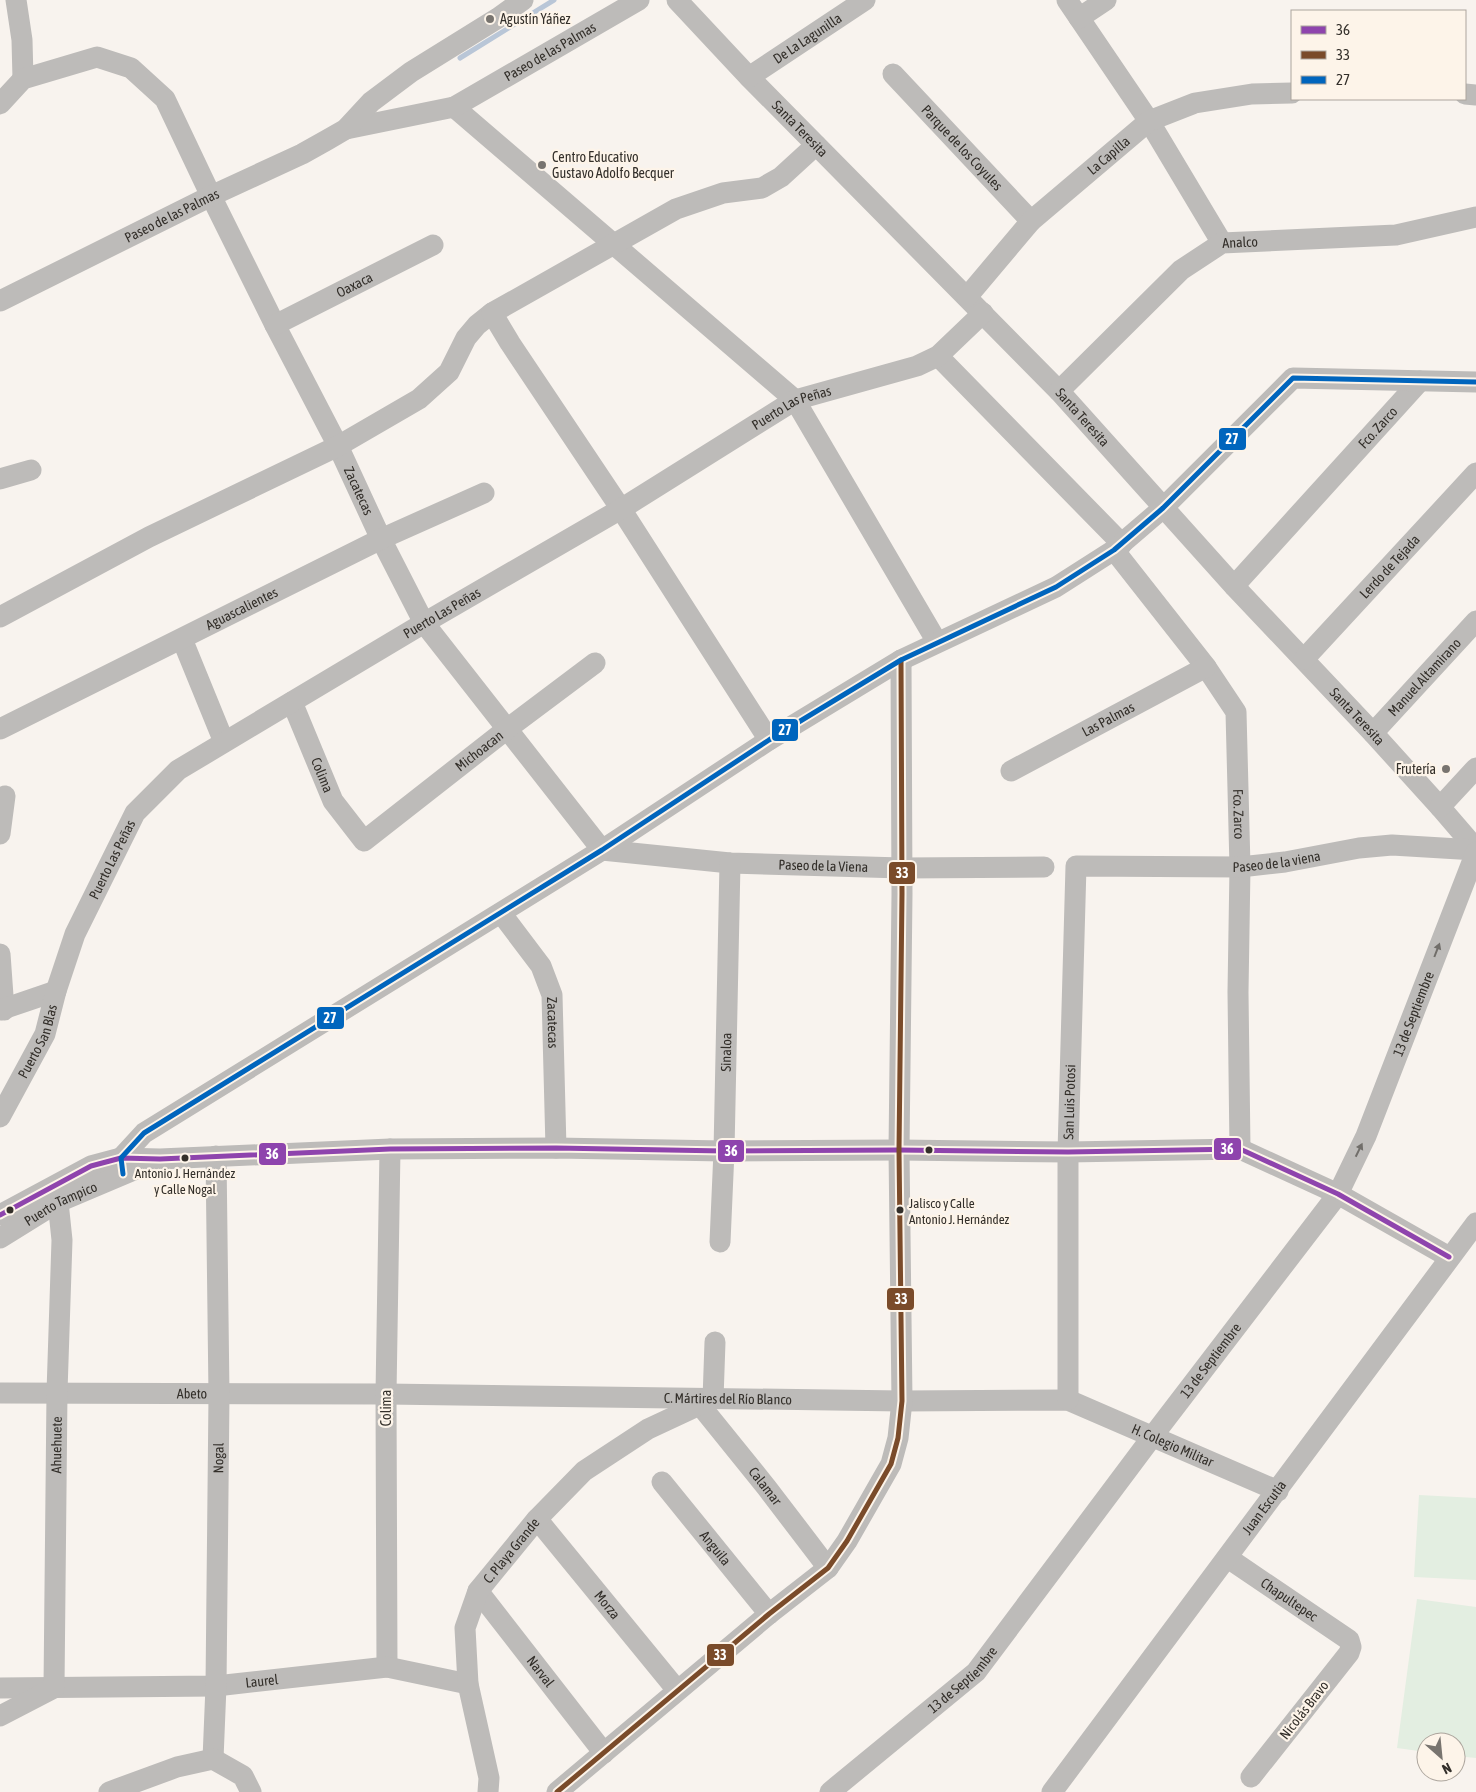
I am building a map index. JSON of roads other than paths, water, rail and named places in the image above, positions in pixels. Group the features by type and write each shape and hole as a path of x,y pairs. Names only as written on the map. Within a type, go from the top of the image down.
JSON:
{"street":[{"path":"0,104 23,79 22,40 16,0"},
{"name":"Paseo de las Palmas","path":"0,302 211,196 302,154 346,129 371,102 411,72 498,18 523,0"},
{"name":"Paseo de las Palmas","path":"346,129 454,107 639,0"},
{"name":"Santa Teresita","path":"677,0 816,145 1059,391 1234,586 1440,807 1476,850"},
{"name":"De La Lagunilla","path":"750,77 865,0"},
{"path":"1067,0 1149,121 1222,243"},
{"path":"1079,18 1106,0"},
{"name":"Zacatecas","path":"23,79 98,57 131,68 165,100 424,623 602,850"},
{"name":"Parque de los Coyules","path":"893,74 1031,221"},
{"name":"La Capilla","path":"967,298 1031,221 1149,121 1195,103 1252,94 1291,93"},
{"path":"454,107 616,244 795,400 937,642"},
{"path":"0,617 149,537 338,446 419,399 450,372 466,338 477,325 492,313 676,209 724,193 762,188 781,177 816,145"},
{"name":"Analco","path":"1059,391 1181,270 1222,243 1396,235 1476,217"},
{"name":"Oaxaca","path":"275,325 433,245"},
{"path":"492,313 769,740"},
{"name":"Puerto Las Peñas","path":"56,991 75,934 135,813 178,770 424,623 621,510 795,400 917,366 938,356 983,313"},
{"name":"Fco. Zarco","path":"938,356 1118,547 1206,667 1236,712 1240,867 1238,992 1240,1149"},
{"path":"122,1166 144,1133 602,850 769,740 901,660 1056,587 1118,547 1163,508 1293,378 1476,382"},
{"name":"Fco. Zarco","path":"1234,586 1420,381"},
{"path":"0,479 31,470"},
{"name":"Lerdo de Tejada","path":"1304,659 1476,473"},
{"name":"Aguascalientes","path":"0,728 381,539 484,493"},
{"name":"Manuel Altamirano","path":"1373,734 1476,621"},
{"path":"182,639 224,742"},
{"path":"557,1792 677,1690 828,1568 892,1464 898,1438 902,1401 899,1150 902,868 901,660"},
{"name":"Michoacan","path":"364,841 595,663"},
{"name":"Las Palmas","path":"1011,771 1206,667"},
{"name":"Colima","path":"292,702 333,801 364,841"},
{"path":"1440,807 1476,768"},
{"path":"0,834 6,796"},
{"name":"Paseo de la viena","path":"1076,866 1240,867 1285,862 1359,848 1392,845 1476,850"},
{"name":"Paseo de la Viena","path":"602,850 730,863 902,868 1044,867"},
{"name":"13 de Septiembre","path":"830,1792 976,1672 1152,1436 1338,1194 1366,1136 1476,850"},
{"name":"Sinaloa","path":"720,1242 724,1151 730,863"},
{"name":"San Luis Potosi","path":"1068,1400 1068,1152 1076,866"},
{"name":"Zacatecas","path":"501,913 541,966 552,995 556,1148"},
{"path":"0,954 2,1010 56,991"},
{"name":"Puerto San Blas","path":"0,1117 45,1034 56,991"},
{"path":"122,1166 160,1160 216,1156 390,1149 556,1148 724,1151 899,1150 1068,1152 1240,1149 1338,1194 1449,1258"},
{"name":"Colima","path":"387,1667 386,1394 390,1149"},
{"name":"Nogal","path":"213,1759 216,1686 219,1395 216,1156"},
{"name":"Puerto Tampico","path":"0,1215 91,1166 122,1166"},
{"name":"Puerto Tampico","path":"0,1238 58,1202 122,1166"},
{"name":"Ahuehuete","path":"54,1688 57,1392 62,1240 58,1202"},
{"name":"Juan Escutia","path":"1052,1792 1476,1223"},
{"path":"707,1402 715,1342"},
{"name":"Abeto","path":"0,1392 219,1395 386,1394"},
{"name":"C. Mártires del Río Blanco","path":"386,1394 707,1402 1068,1400"},
{"name":"H. Colegio Militar","path":"1068,1400 1278,1491"},
{"name":"C. Playa Grande","path":"488,1792 489,1778 468,1684 465,1628 478,1591 537,1519 584,1471 648,1430 707,1402"},
{"name":"Calamar","path":"707,1402 767,1488 828,1568"},
{"name":"Anguila","path":"662,1482 769,1614"},
{"name":"Morza","path":"537,1519 677,1690"},
{"name":"Chapultepec","path":"1228,1558 1349,1640"},
{"name":"Narval","path":"478,1591 604,1753"},
{"name":"Nicolás Bravo","path":"1251,1777 1349,1653 1352,1647 1349,1640"},
{"name":"Laurel","path":"0,1688 216,1686 387,1667 468,1684"},
{"name":"Laurel","path":"0,1716 54,1688"},
{"path":"109,1792 145,1786 177,1767 213,1759 243,1776 251,1792"}],"waterway":[{"path":"460,58 554,0"}],"place":[{"name":"Agustín Yáñez","path":"490,19"},
{"name":"Centro Educativo Gustavo Adolfo Becquer","path":"542,165"},
{"name":"Frutería","path":"1446,769"},
{"name":"Antonio J. Hernández y Calle Nogal","path":"185,1158"},
{"name":"Jalisco y Calle Antonio J. Hernández","path":"900,1210"}]}
